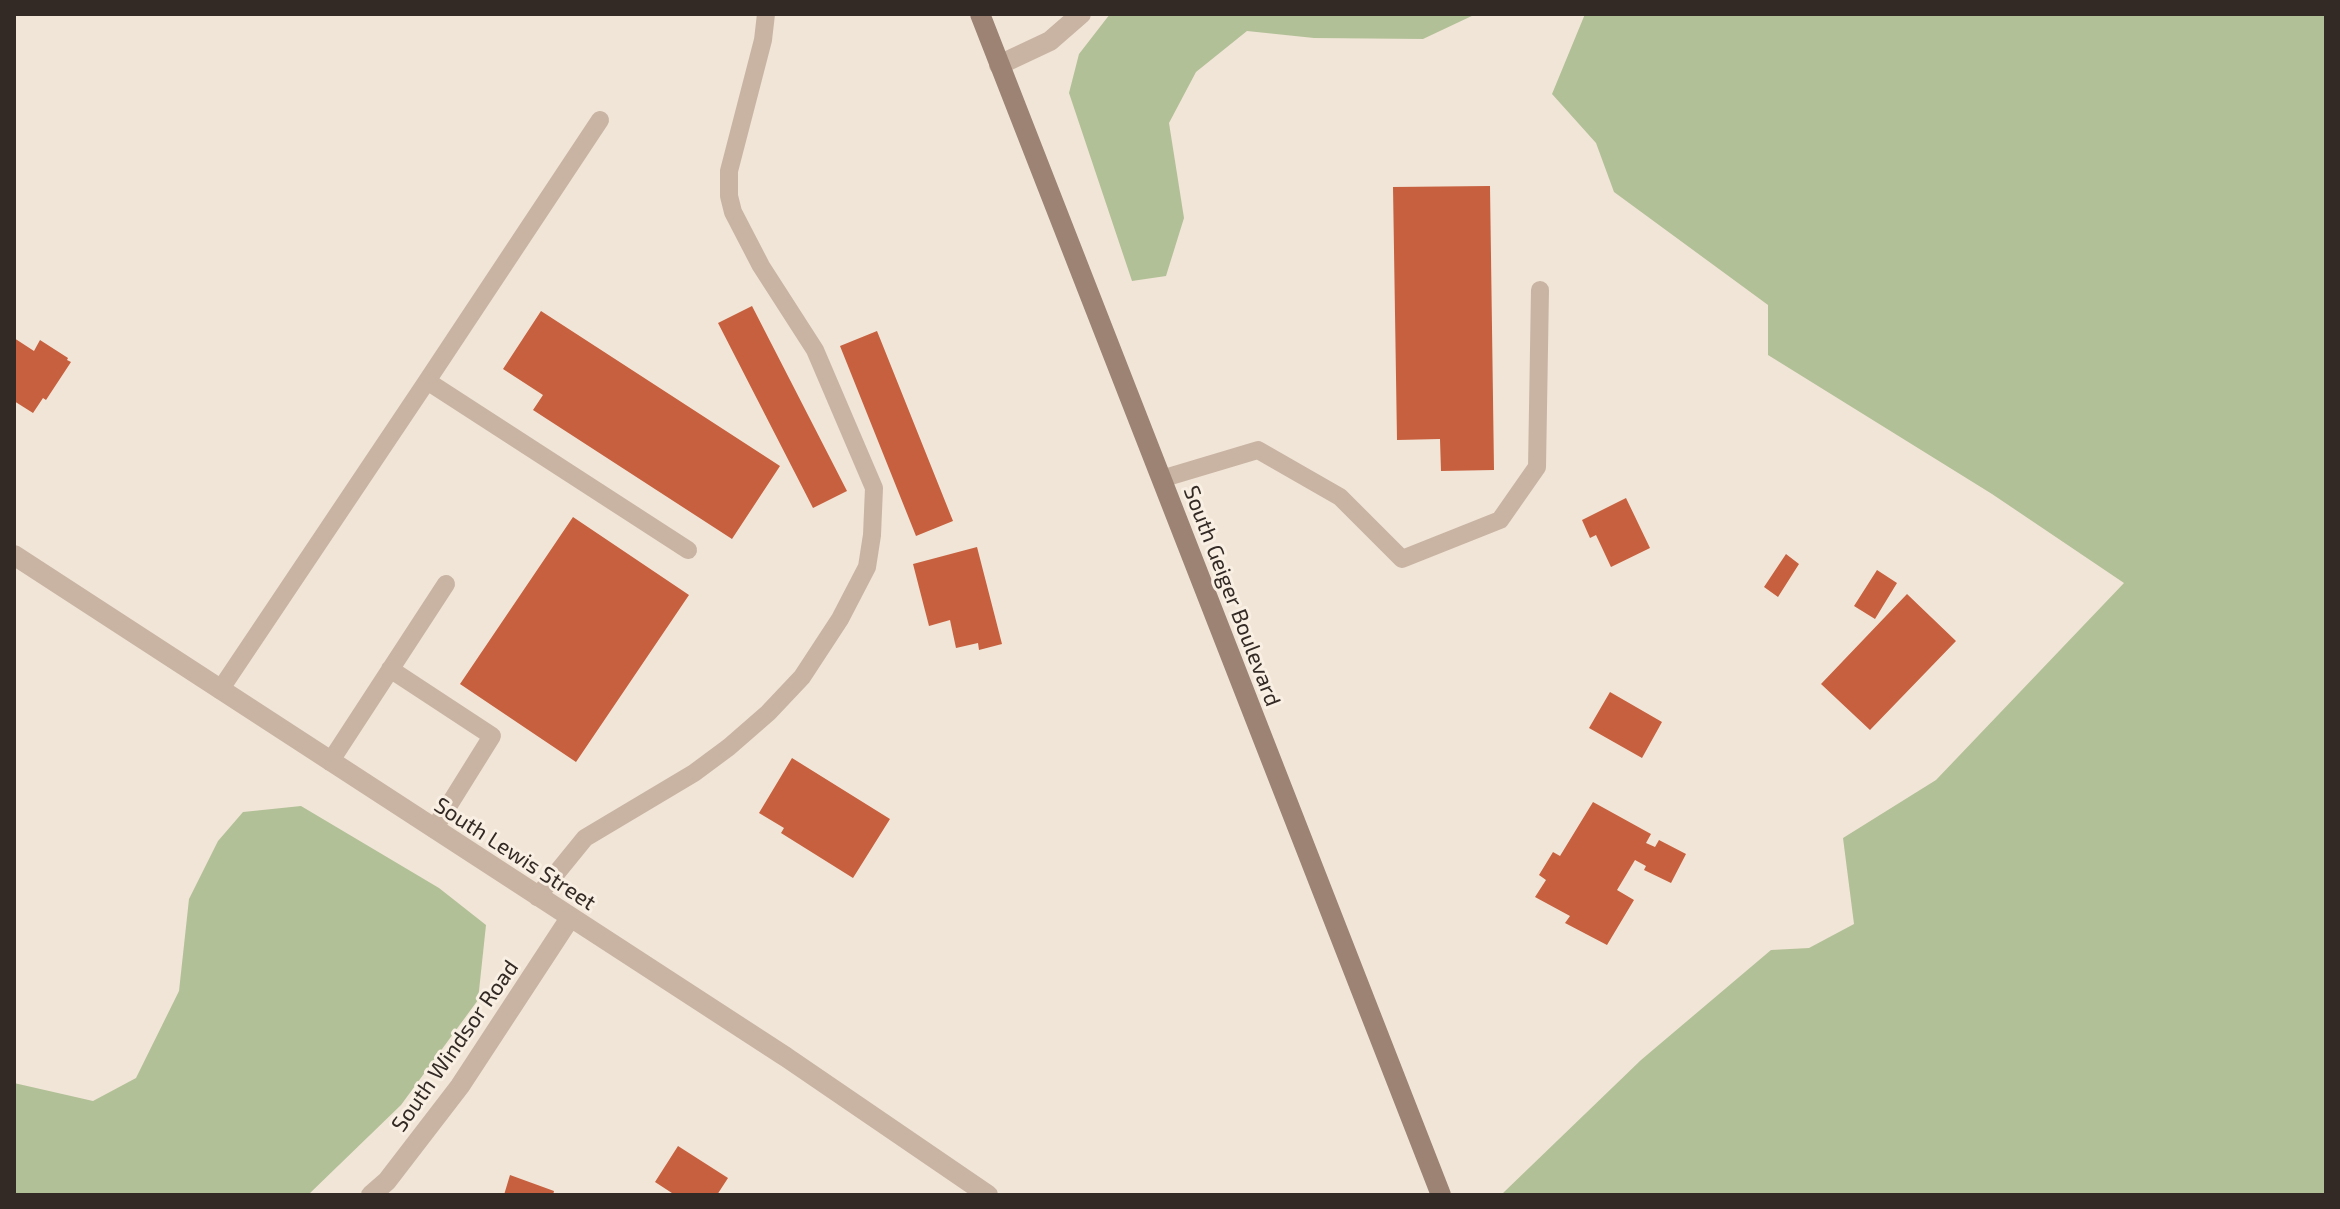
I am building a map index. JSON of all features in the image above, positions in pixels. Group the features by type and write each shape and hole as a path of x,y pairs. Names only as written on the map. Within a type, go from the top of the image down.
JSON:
{"street":[{"name":"South Geiger Boulevard","path":"980,14 1441,1195"},
{"path":"999,65 1050,41 1081,14"},
{"name":"South Lewis Street","path":"14,555 786,1057 988,1195"},
{"name":"South Windsor Road","path":"371,1195 387,1181 460,1086 570,918"}],"lane":[{"path":"537,897 585,838 694,773 768,713 802,677 840,619 867,567 874,488 815,350 761,266 733,212 729,196 729,171 763,40 766,14"},
{"path":"220,690 600,120"},
{"path":"1161,479 1258,450 1340,497 1402,559 1500,520 1537,467 1540,290"},
{"path":"427,381 688,550"},
{"path":"330,762 446,584"},
{"path":"390,669 492,736 434,829"}],"green space":[{"path":"1110,14 1476,14 1423,39 1314,38 1247,31 1196,72 1169,123 1184,218 1166,276 1132,281 1069,93 1079,54"},
{"path":"1585,14 2326,14 2326,1195 1504,1195 1641,1060 1771,950 1809,948 1854,924 1843,838 1936,780 2124,583 1992,494 1768,355 1768,305 1614,192 1596,143 1552,94"},
{"path":"301,806 439,888 486,925 478,1000 401,1105 308,1195 14,1195 14,1083 93,1101 136,1078 179,991 189,899 218,841 243,812"}],"building":[{"path":"1490,186 1494,470 1441,471 1440,439 1397,440 1393,187"},
{"path":"752,306 847,491 813,508 718,323"},
{"path":"541,311 780,466 732,539 533,410 543,395 503,369"},
{"path":"877,331 953,521 916,536 840,346"},
{"path":"14,338 34,351 40,340 71,362 46,400 43,398 33,413 14,401"},
{"path":"1626,498 1650,548 1611,567 1596,535 1590,538 1582,520"},
{"path":"573,517 689,595 576,762 460,684"},
{"path":"977,547 1002,644 979,650 978,643 956,648 950,620 929,626 913,564"},
{"path":"1786,554 1799,564 1778,597 1764,587"},
{"path":"1877,570 1897,583 1875,619 1854,606"},
{"path":"1907,594 1956,641 1870,730 1821,684"},
{"path":"1610,692 1662,722 1642,758 1589,728"},
{"path":"792,758 890,819 853,878 781,833 784,828 759,813"},
{"path":"1593,802 1651,834 1646,843 1655,847 1659,840 1686,854 1671,883 1644,870 1646,866 1635,860 1617,890 1634,900 1607,945 1565,923 1570,916 1535,897 1546,880 1539,875 1553,852 1560,856"},
{"path":"678,1146 728,1178 717,1195 675,1195 655,1182"},
{"path":"510,1175 554,1191 553,1195 504,1195"}]}
